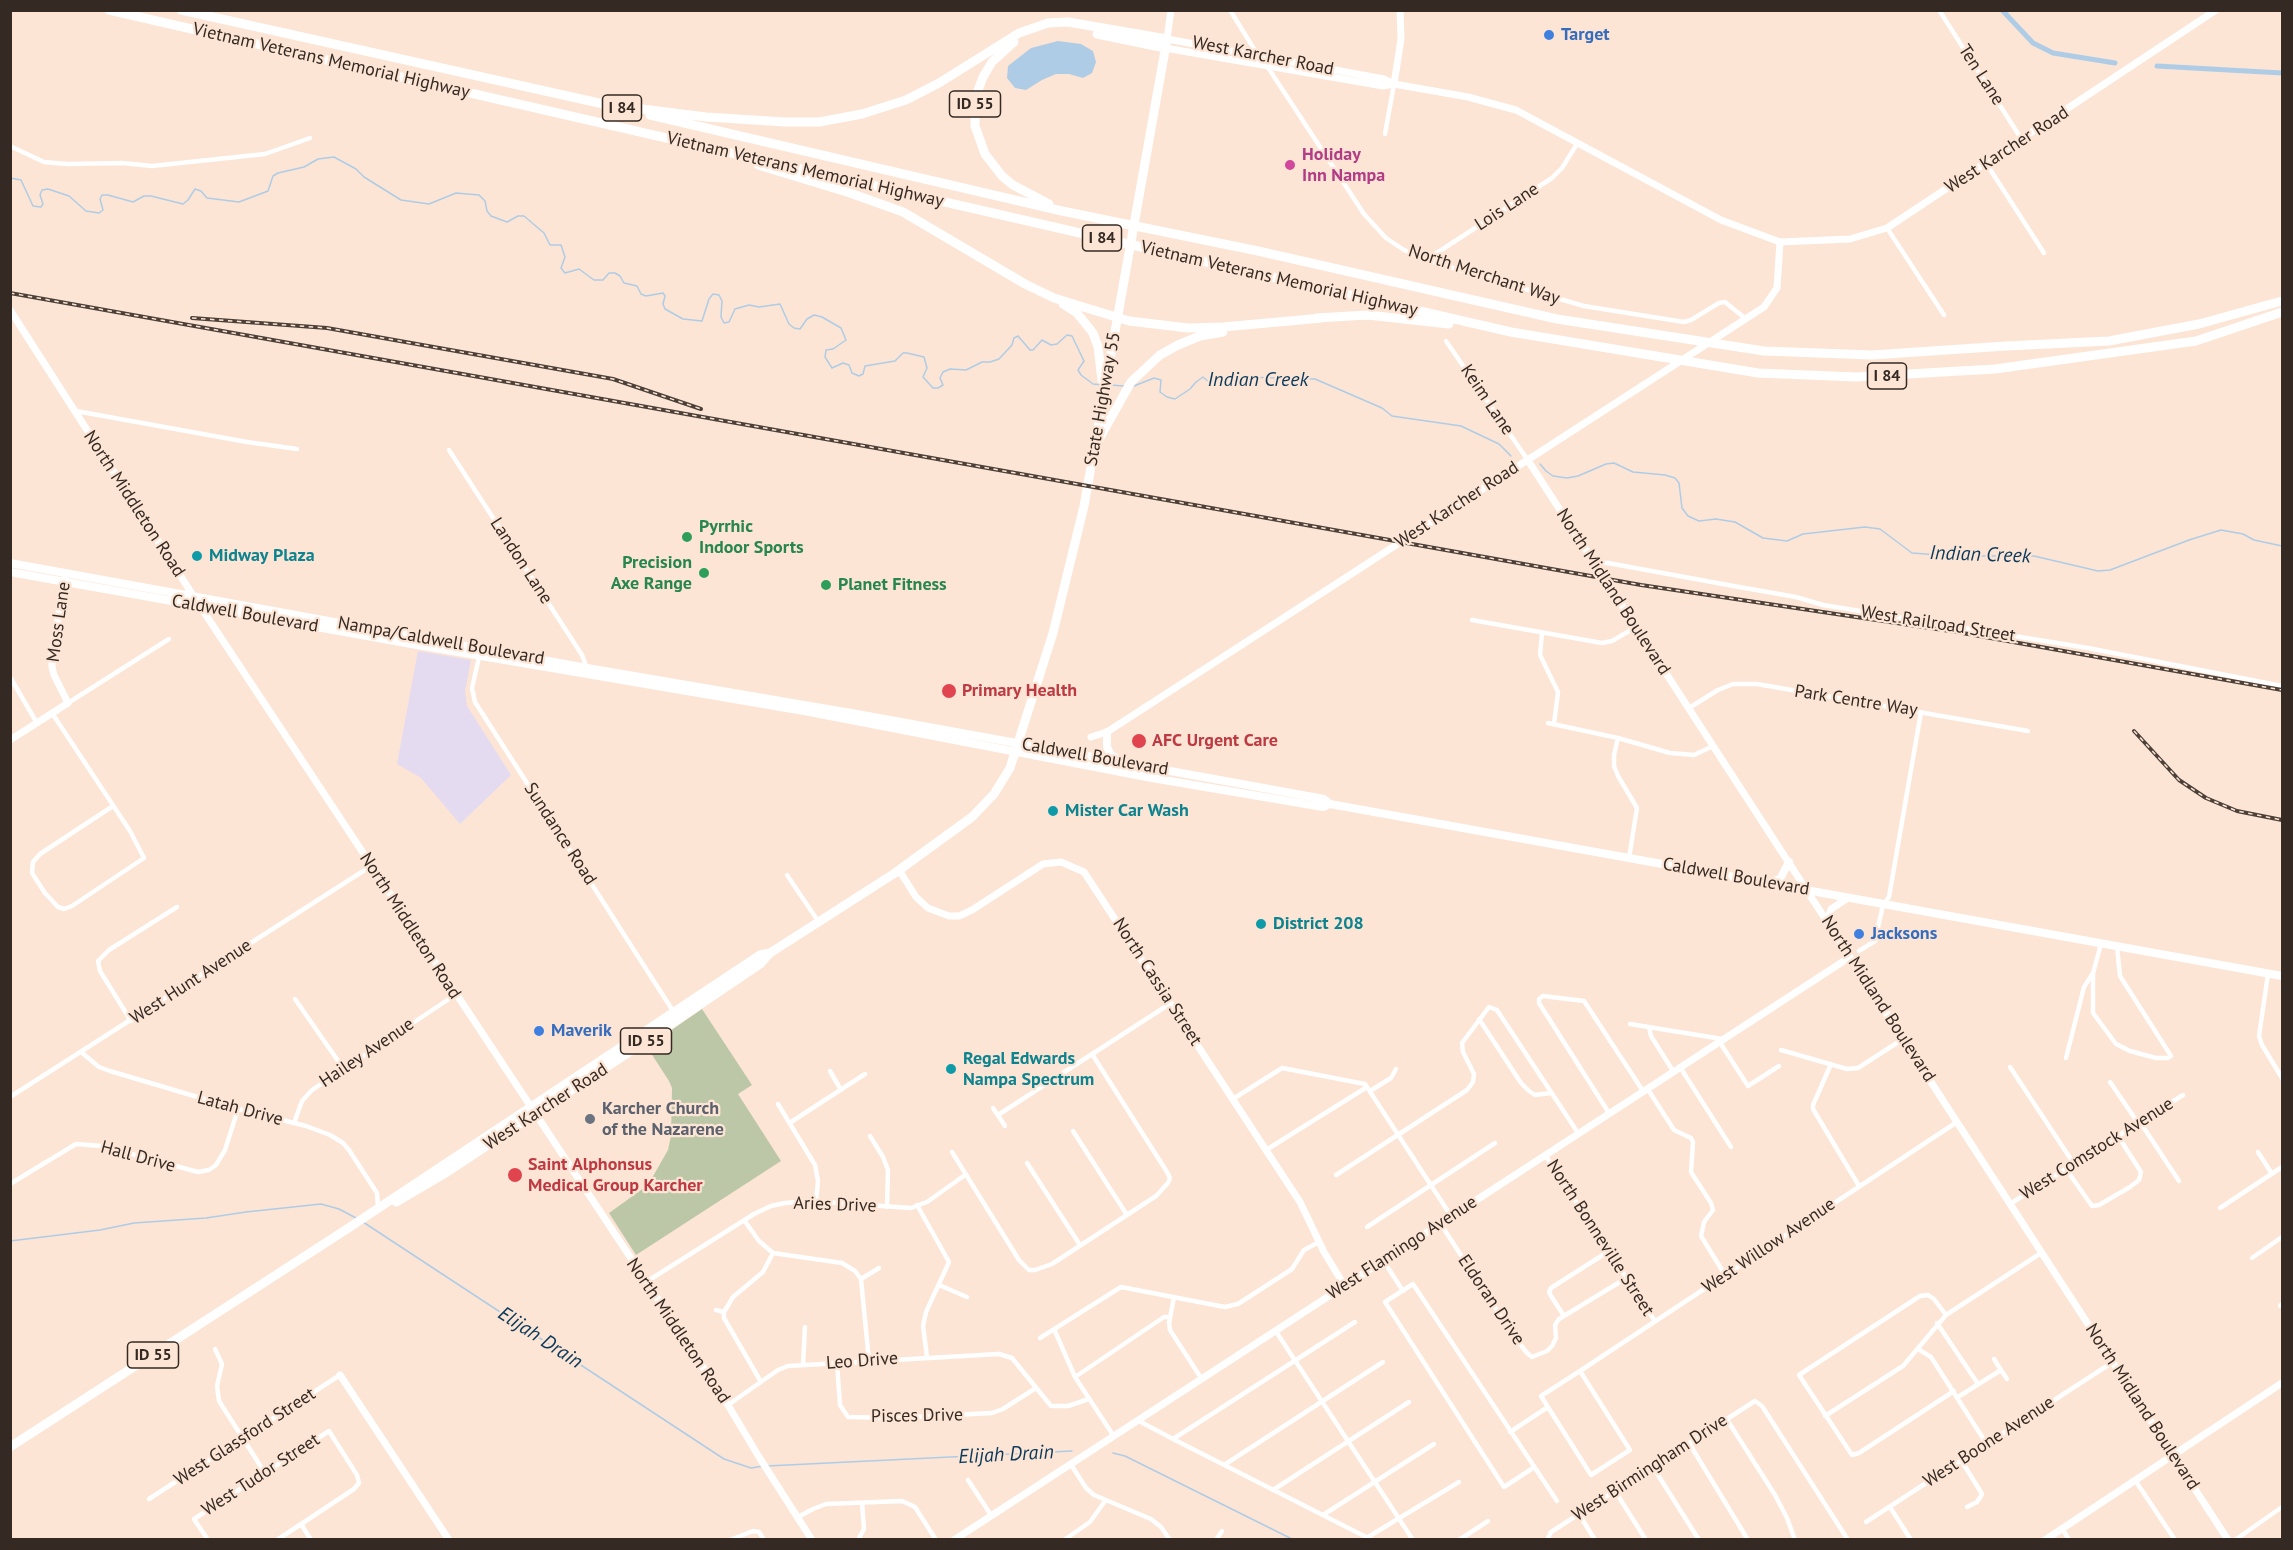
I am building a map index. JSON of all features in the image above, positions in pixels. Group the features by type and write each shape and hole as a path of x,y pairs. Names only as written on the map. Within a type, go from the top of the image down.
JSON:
{"highway":[{"name":"Vietnam Veterans Memorial Highway","path":"109,10 1511,332 1758,373 1880,376 1995,369 2196,341 2283,312"},
{"name":"I 84","path":"181,10 602,104 1062,211"},
{"path":"602,104 706,117 819,122 862,114 906,100 939,83 1019,33 1048,23 1068,22 1166,44"},
{"name":"ID 55","path":"1062,211 1013,185 1002,176 985,154 975,126 975,110 980,85 992,62 1006,47 1020,38 1050,29 1069,29 1166,44"},
{"name":"State Highway 55","path":"1018,748 1053,633 1084,506 1166,44"},
{"path":"693,145 850,193 903,212 1025,284 1054,298 1129,321 1188,328 1322,318"},
{"name":"Vietnam Veterans Memorial Highway","path":"1062,211 1258,251 1557,319 1764,351 1872,355 2109,341 2220,320 2283,301"},
{"path":"972,252 997,271 1024,287 1067,306 1087,323 1098,347 1103,393"},
{"name":"ID 55","path":"1095,446 1131,382 1160,355 1200,336 1322,318 1380,316 1511,332"},
{"name":"West Karcher Road","path":"374,1211 381,1210 418,1190 760,955 770,953 898,870 972,817 1002,783 1018,748"},
{"name":"West Karcher Road","path":"10,1447 374,1211 385,1195 534,1110 765,961 770,953"}],"main road":[{"name":"Nampa/Caldwell Boulevard","path":"10,563 481,652 857,717"},
{"name":"Caldwell Boulevard","path":"10,572 481,652"},
{"name":"Caldwell Boulevard","path":"857,717 1323,807 1330,804"},
{"path":"1107,732 1107,747 1111,755 1122,763"},
{"name":"Caldwell Boulevard","path":"1018,748 1122,763 1324,799 1330,804 2283,976"},
{"path":"1769,883 1780,879 1789,862"}],"street":[{"path":"1166,44 1171,10"},
{"path":"1230,10 1259,57"},
{"path":"1385,134 1401,39 1400,10"},
{"name":"Ten Lane","path":"1939,10 2022,140"},
{"name":"West Karcher Road","path":"1166,44 1259,57 1384,79 1394,84 1468,97 1516,110 1721,220 1780,242 1850,239 1887,228 2216,10"},
{"name":"West Karcher Road","path":"1166,44 1267,66 1383,86 1394,84"},
{"path":"1267,66 1274,64 1303,68 1307,65"},
{"name":"North Merchant Way","path":"1267,66 1364,214 1386,238 1404,250 1426,260 1571,303 1607,311 1684,322 1725,302 1746,319"},
{"path":"10,146 44,162 122,163 152,166 265,154 310,138"},
{"name":"Lois Lane","path":"1426,260 1552,178 1562,168 1577,144"},
{"path":"1986,163 2044,254"},
{"path":"1887,228 1944,315"},
{"name":"West Karcher Road","path":"1091,737 1107,732 1764,307 1777,288 1780,242"},
{"name":"North Middleton Road","path":"10,310 194,597 728,1405 812,1539"},
{"name":"Keim Lane","path":"1446,341 1527,459"},
{"path":"75,411 297,449"},
{"name":"Landon Lane","path":"449,450 582,655 587,671"},
{"name":"North Midland Boulevard","path":"1527,459 2228,1539"},
{"name":"West Railroad Street","path":"1593,563 1608,563 1796,597 1823,605 2088,648 2283,686"},
{"name":"Moss Lane","path":"66,573 52,653 52,667 68,703"},
{"path":"1472,620 1602,643 1612,641 1636,627"},
{"path":"1542,633 1539,656 1558,692 1551,724 1618,738 1681,755 1694,754 1713,746"},
{"path":"10,740 169,639"},
{"name":"Sundance Road","path":"481,652 472,688 475,702 675,1013"},
{"path":"10,677 38,723"},
{"name":"Park Centre Way","path":"1689,708 1718,690 1733,684 1752,684 2028,731"},
{"path":"1859,951 1875,941 1883,905 1889,897 1921,712"},
{"path":"52,713 113,806 144,858 79,901 64,909 58,907 45,893 32,873 36,857 113,806"},
{"path":"1618,738 1614,755 1616,770 1637,808 1629,858"},
{"name":"North Cassia Street","path":"898,870 916,897 928,908 949,916 959,916 972,910 1043,864 1061,862 1084,872 1300,1202 1319,1242 1344,1285"},
{"name":"West Hunt Avenue","path":"10,1098 371,866"},
{"path":"787,875 818,921"},
{"path":"1827,921 1834,906 1848,898"},
{"path":"131,1020 100,971 98,962 109,950 177,907"},
{"path":"2101,944 2093,973 2093,1013 2115,1044 2156,1058 2168,1058 2171,1056 2120,976 2117,947"},
{"name":"West Flamingo Avenue","path":"954,1539 1850,957"},
{"path":"2066,1058 2084,987 2093,973"},
{"path":"2268,974 2259,1036 2283,1078"},
{"name":"Hailey Avenue","path":"294,1123 305,1096 343,1068 455,995"},
{"path":"1609,1113 1539,1003 1539,999 1543,996 1584,1001 1674,1131 1691,1138 1693,1142 1691,1172 1713,1210 1704,1221 1701,1236 1725,1275"},
{"path":"295,999 343,1068"},
{"path":"998,1114 1171,1003"},
{"path":"1336,1175 1467,1090 1473,1082 1474,1074 1463,1052 1462,1043 1489,1006 1494,1007 1578,1133"},
{"path":"1479,1020 1521,1083 1535,1095 1551,1093"},
{"path":"1630,1024 1721,1040 1748,1086 1779,1066"},
{"path":"1649,1027 1651,1036 1731,1147"},
{"path":"1781,1050 1847,1069 1858,1068 1903,1039"},
{"name":"Latah Drive","path":"81,1052 99,1067 110,1071 330,1135 343,1143 385,1195"},
{"path":"952,1152 1019,1260 1029,1270 1052,1264 1156,1196 1168,1184 1170,1178 1092,1054"},
{"path":"1831,1064 1813,1109 1859,1186"},
{"path":"2010,1067 2074,1164"},
{"path":"1233,1099 1282,1068 1358,1082 1368,1089 1451,1216"},
{"path":"1266,1150 1368,1089 1391,1078 1396,1069"},
{"path":"830,1071 841,1090"},
{"path":"790,1122 865,1074"},
{"path":"2110,1082 2179,1181"},
{"name":"West Comstock Avenue","path":"2010,1204 2183,1095"},
{"path":"778,1104 815,1165 818,1181 816,1202"},
{"path":"993,1108 1005,1126"},
{"name":"Hall Drive","path":"10,1184 76,1144 102,1146 198,1172 209,1170 216,1165 225,1150 238,1109"},
{"name":"West Willow Avenue","path":"1548,1407 1541,1396 1957,1122"},
{"path":"1073,1131 1127,1215"},
{"path":"870,1136 888,1170 887,1207"},
{"path":"2066,1169 2092,1206 2099,1205 2130,1187 2139,1180 2141,1172 2118,1136"},
{"path":"1367,1227 1495,1143"},
{"path":"2258,1152 2272,1174"},
{"name":"North Bonneville Street","path":"1545,1155 1655,1321"},
{"path":"1027,1163 1080,1245"},
{"path":"2220,1208 2283,1167"},
{"name":"Aries Drive","path":"646,1282 744,1220 771,1206 816,1202 911,1208 927,1202 965,1175"},
{"path":"374,1211 385,1195"},
{"path":"918,1205 949,1263 923,1326 927,1357"},
{"path":"744,1220 766,1248 773,1252 850,1266 861,1279 869,1361"},
{"name":"Eldoran Drive","path":"1440,1223 1527,1353 1532,1357 1547,1351 1552,1346 1556,1338 1555,1325 1564,1316"},
{"path":"2252,1258 2283,1237"},
{"path":"1040,1338 1121,1287 1225,1307 1238,1304 1292,1269 1304,1250 1319,1242"},
{"path":"1609,1251 1551,1288 1549,1292 1564,1316 1628,1278"},
{"path":"761,1382 724,1318 724,1312 733,1297 763,1272 773,1252"},
{"path":"1825,1416 1903,1366 1946,1315 2041,1253"},
{"path":"1383,1260 1403,1291"},
{"path":"861,1279 879,1268"},
{"path":"1533,1468 1504,1487 1385,1302 1413,1284 1557,1501"},
{"path":"939,1285 967,1298"},
{"path":"1946,1315 1934,1299 1928,1295 1920,1296 1800,1375 1852,1455 1859,1453 1954,1391"},
{"path":"1174,1297 1170,1330 1201,1378"},
{"path":"716,1310 724,1312"},
{"path":"1075,1377 1164,1317 1170,1317"},
{"path":"1173,1439 1355,1322"},
{"path":"1937,1323 1978,1384"},
{"path":"803,1365 805,1327"},
{"path":"1054,1329 1075,1377 1113,1435"},
{"path":"1275,1330 1413,1539"},
{"path":"1008,1346 1007,1355 1012,1358 1051,1406 1078,1404 1089,1399"},
{"path":"215,1349 222,1364 217,1386 219,1401 265,1473"},
{"path":"1918,1349 1931,1356 1986,1443"},
{"name":"Leo Drive","path":"728,1405 789,1366 927,1357 1007,1355"},
{"path":"1994,1359 2007,1379"},
{"path":"1224,1465 1383,1362"},
{"name":"West Boone Avenue","path":"1866,1522 2113,1362"},
{"name":"Pisces Drive","path":"837,1363 840,1405 848,1416 895,1418 992,1413 1004,1409 1035,1388"},
{"path":"1958,1397 2001,1370"},
{"path":"1510,1432 1548,1407 1591,1474 1630,1450 1580,1371"},
{"path":"340,1375 449,1539"},
{"name":"West Glassford Street","path":"149,1499 340,1375"},
{"path":"2045,1539 2283,1383"},
{"name":"West Birmingham Drive","path":"1547,1539 1551,1532 1755,1401 1762,1406 1848,1539"},
{"path":"1273,1490 1409,1402"},
{"path":"1726,1418 1779,1503 1795,1539"},
{"path":"1137,1420 1370,1538 1459,1482"},
{"name":"West Tudor Street","path":"208,1539 194,1519 328,1431 357,1475 359,1483 354,1489 300,1524"},
{"path":"1689,1443 1748,1539"},
{"path":"1323,1515 1434,1444"},
{"path":"1961,1460 1982,1494 1977,1502 1967,1507"},
{"path":"1070,1463 1086,1488 1106,1501 1151,1519 1161,1527 1168,1539"},
{"path":"1653,1467 1699,1539"},
{"path":"968,1480 991,1515"},
{"path":"2135,1480 2175,1539"},
{"path":"1616,1491 1646,1539"},
{"path":"798,1518 826,1504 902,1501 915,1507 936,1539"},
{"path":"1064,1539 1090,1522 1106,1501"},
{"path":"859,1538 864,1529 862,1503"},
{"path":"1890,1506 1911,1539"},
{"path":"2235,1539 2283,1507"},
{"path":"1579,1514 1595,1539"},
{"path":"1459,1539 1488,1521"},
{"path":"277,1539 300,1524 311,1539"},
{"path":"2062,1528 2069,1539"},
{"path":"1216,1539 1222,1530"},
{"path":"730,1539 753,1531 759,1532 764,1539"}],"shaded area":[{"path":"418,651 471,660 465,691 467,706 511,775 460,824 421,778 397,764"}],"green space":[{"path":"702,1009 752,1085 738,1094 781,1161 636,1255 609,1213 648,1185 668,1150 671,1136 672,1088 647,1047"}],"water":[{"path":"1058,41 1081,44 1093,51 1096,62 1092,73 1083,78 1069,74 1056,74 1026,90 1015,88 1007,78 1008,66 1031,48"}],"waterway":[{"path":"2002,10 2033,43 2053,53 2115,63"},
{"path":"2157,66 2282,73"},
{"name":"Indian Creek","path":"10,178 21,180 33,206 41,207 43,204 40,195 42,190 48,189 69,196 86,211 99,213 103,210 100,199 102,195 133,202 144,196 151,196 183,204 195,189 201,191 207,198 239,202 268,191 273,176 278,173 304,167 318,159 334,157 401,200 429,204 456,193 479,195 485,201 487,211 491,216 507,222 518,216 524,216 544,233 550,245 561,245 565,257 561,268 565,273 579,269 594,280 603,280 609,273 615,273 624,283 637,286 641,294 646,296 663,293 665,309 683,319 702,321 709,299 713,294 719,295 722,301 721,317 724,323 729,322 735,309 749,305 759,307 780,304 789,324 800,329 807,319 814,315 822,317 841,328 846,340 833,349 826,350 825,357 832,368 843,363 849,365 852,373 859,376 863,374 865,366 895,361 903,353 907,353 924,357 927,368 923,377 933,388 938,388 943,385 940,378 943,372 950,369 966,370 982,362 999,359 1012,345 1014,338 1018,336 1030,350 1033,350 1042,340 1051,345 1057,344 1067,335 1072,336 1084,361 1078,370 1081,375 1093,384 1103,385"},
{"name":"Indian Creek","path":"1134,386 1154,378 1161,380 1160,392 1175,399 1203,377 1210,383 1219,379 1242,377 1315,379 1382,408 1392,416 1461,426 1499,444 1511,456"},
{"name":"Indian Creek","path":"1110,385 1124,386"},
{"name":"Indian Creek","path":"1540,464 1553,476 1567,478 1614,463 1633,472 1675,478 1679,483 1682,508 1688,516 1699,521 1716,519 1735,522 1763,538 1787,541 1803,534 1865,527 1880,529 1912,553 1952,556 2034,556 2098,571 2110,570 2221,530 2282,546"},
{"name":"Elijah Drain","path":"10,1241 100,1230 134,1223 206,1218 321,1204 339,1209 356,1218"},
{"name":"Elijah Drain","path":"363,1222 724,1459 751,1468 763,1466"},
{"name":"Elijah Drain","path":"767,1466 1072,1451"},
{"name":"Elijah Drain","path":"1113,1453 1125,1456 1294,1540"}],"railway":[{"path":"10,293 1641,585 1957,632 2282,690"},
{"path":"192,318 327,328 613,379 701,409"},
{"path":"2134,731 2179,780 2206,798 2237,811 2282,820"}],"place":[{"name":"Target","path":"1549,35"},
{"name":"Holiday Inn Nampa","path":"1290,165"},
{"name":"Pyrrhic Indoor Sports","path":"687,537"},
{"name":"Midway Plaza","path":"197,556"},
{"name":"Precision Axe Range","path":"704,573"},
{"name":"Planet Fitness","path":"826,585"},
{"name":"Primary Health","path":"949,691"},
{"name":"AFC Urgent Care","path":"1139,741"},
{"name":"Mister Car Wash","path":"1053,811"},
{"name":"District 208","path":"1261,924"},
{"name":"Jacksons","path":"1859,934"},
{"name":"Maverik","path":"539,1031"},
{"name":"Regal Edwards Nampa Spectrum","path":"951,1069"},
{"name":"Karcher Church of the Nazarene","path":"590,1119"},
{"name":"Saint Alphonsus Medical Group Karcher","path":"515,1175"}]}
